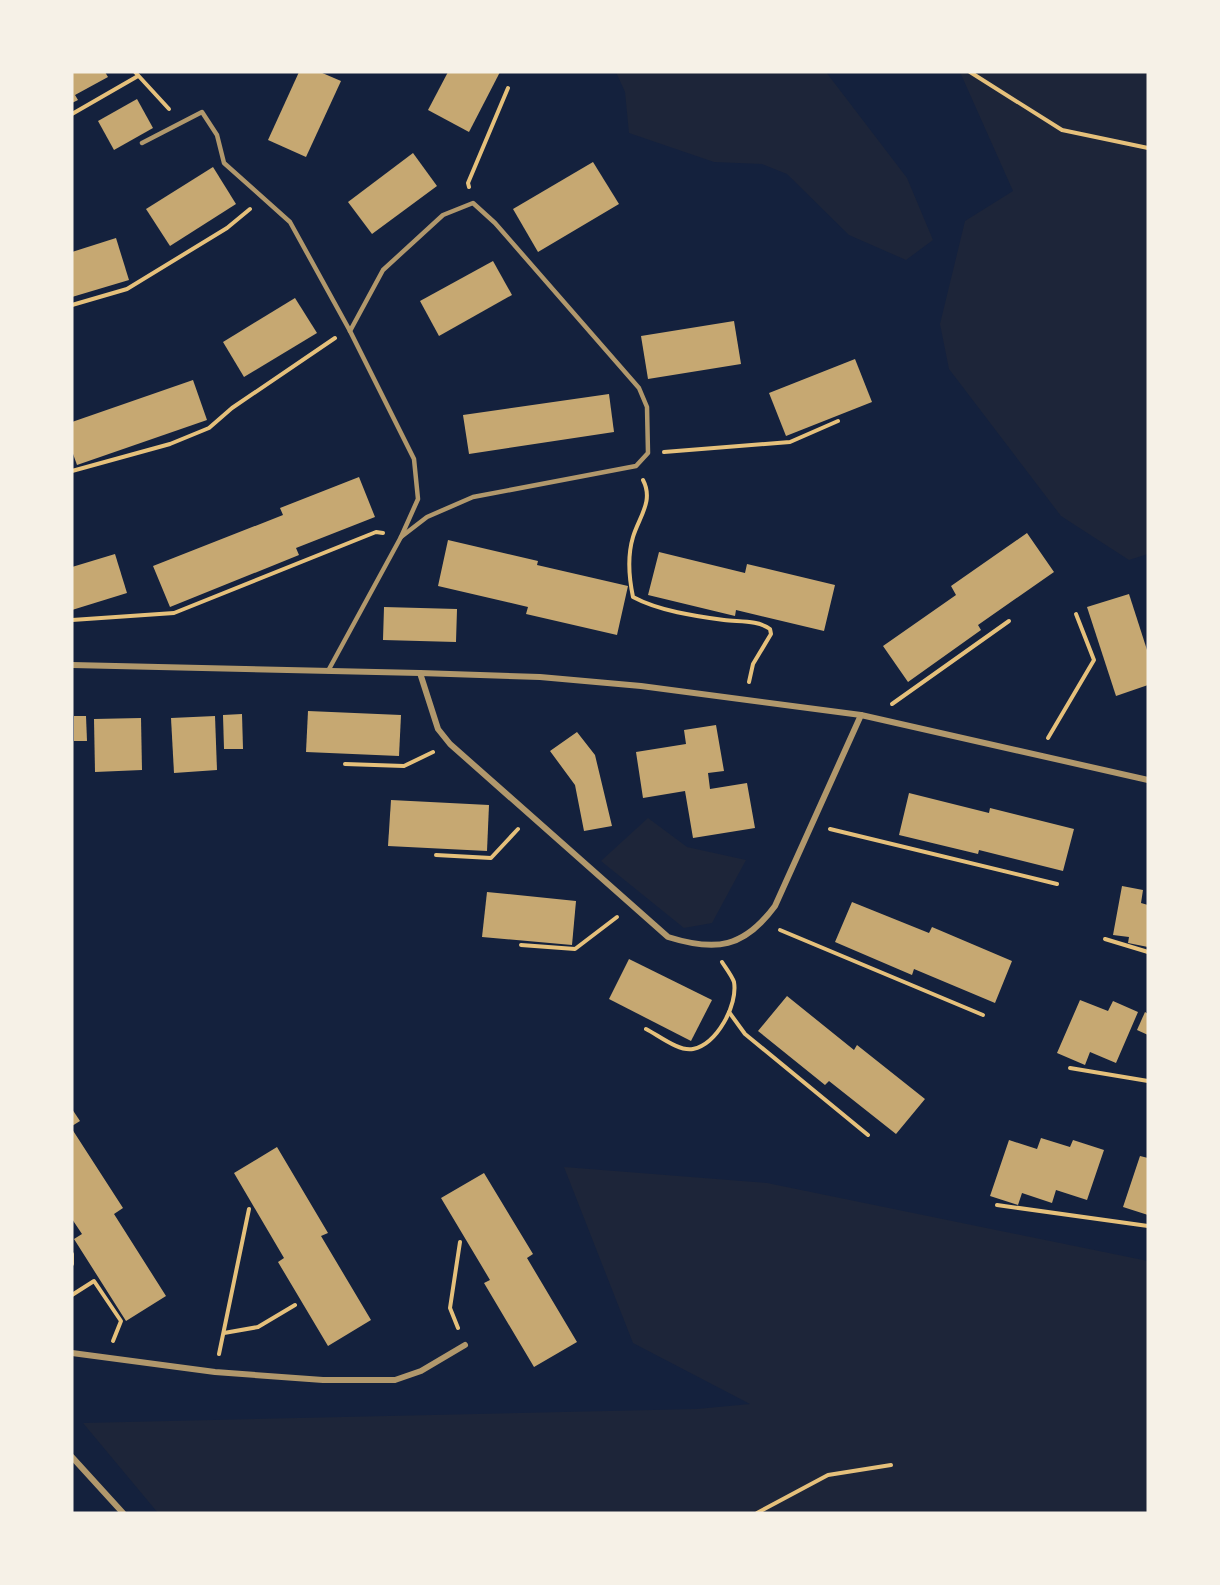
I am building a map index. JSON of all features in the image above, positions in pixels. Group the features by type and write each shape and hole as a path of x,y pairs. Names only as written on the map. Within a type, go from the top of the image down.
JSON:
{"street":[{"path":"72,666 540,677 641,686 873,717 1148,780"},
{"path":"420,673 438,729 450,744 668,937 696,945 724,946 746,936 763,923 775,906 861,715"},
{"path":"72,1353 215,1372 323,1380 395,1380 421,1371 465,1345"},
{"path":"72,1457 123,1513"}],"lane":[{"path":"142,143 202,112 217,135 224,163 290,222 350,331 414,459 418,499 401,537 328,671"},
{"path":"350,331 383,270 443,215 473,203 495,223 639,388 647,407 648,453 636,466 473,497 428,517 401,537"}],"path":[{"path":"970,72 1062,130 1148,148"},
{"path":"72,114 138,76"},
{"path":"473,203 468,183 508,88"},
{"path":"72,305 127,289 227,228 262,199"},
{"path":"72,471 170,444 209,428 232,408 323,344 350,331"},
{"path":"648,453 790,442 838,422"},
{"path":"636,466 647,488 648,500 633,538 629,558 633,597 647,604 722,620 764,624 770,629 771,634 753,664 744,699"},
{"path":"72,620 174,613 376,532 401,537"},
{"path":"1038,755 1094,660 1076,614"},
{"path":"873,717 1009,621"},
{"path":"345,764 404,766 450,744"},
{"path":"436,855 491,858 531,815"},
{"path":"812,824 1057,884"},
{"path":"521,945 575,950 632,905"},
{"path":"763,923 983,1015"},
{"path":"1105,939 1148,952"},
{"path":"646,1029 685,1049 694,1049 716,1037 729,1012 734,982 712,946"},
{"path":"729,1012 745,1034 868,1135"},
{"path":"1070,1068 1148,1082"},
{"path":"997,1205 1148,1226"},
{"path":"215,1372 249,1209"},
{"path":"460,1242 450,1308 465,1345"},
{"path":"72,1254 72,1264"},
{"path":"72,1295 94,1281 121,1321 106,1356"},
{"path":"224,1333 258,1327 296,1305"},
{"path":"757,1513 828,1475 891,1465"}],"shaded area":[{"path":"616,72 826,72 907,178 933,240 906,260 849,235 787,174 762,164 714,162 629,133 625,92"},
{"path":"960,72 1148,72 1148,554 1129,560 1061,516 949,369 940,324 965,221 1013,191"},
{"path":"648,818 687,847 746,860 712,923 684,928 601,861"},
{"path":"564,1167 767,1183 1148,1261 1148,1513 158,1513 83,1423 697,1409 750,1404 633,1343"}],"building":[{"path":"72,72 105,72 108,77 75,95 78,100 72,103"},
{"path":"299,72 320,72 341,81 306,157 268,140"},
{"path":"448,72 500,72 469,132 428,110"},
{"path":"137,99 153,128 114,150 98,121"},
{"path":"413,153 437,186 372,234 348,202"},
{"path":"593,162 619,204 538,252 513,209"},
{"path":"213,167 236,204 170,246 146,209"},
{"path":"116,238 129,280 72,297 72,252"},
{"path":"493,261 512,295 439,336 420,301"},
{"path":"295,298 317,333 244,377 223,342"},
{"path":"734,321 741,364 648,379 641,336"},
{"path":"855,359 872,402 786,436 769,393"},
{"path":"193,380 207,420 77,465 72,451 72,422"},
{"path":"609,394 614,432 469,454 463,415"},
{"path":"359,477 375,517 296,548 299,555 170,607 153,566 283,515 280,508"},
{"path":"1027,533 1054,572 978,625 981,630 908,682 883,646 956,595 951,586"},
{"path":"448,540 538,561 537,565 628,586 617,635 526,614 528,607 438,586"},
{"path":"659,552 745,573 747,564 835,585 824,631 736,610 735,616 648,595"},
{"path":"115,554 127,593 72,610 72,567"},
{"path":"1129,594 1148,653 1148,685 1116,696 1087,607"},
{"path":"384,607 457,609 456,642 383,640"},
{"path":"308,711 401,715 399,756 306,752"},
{"path":"242,714 243,749 224,749 223,715"},
{"path":"74,716 86,716 87,741 74,741"},
{"path":"215,716 217,770 174,773 171,718"},
{"path":"141,718 142,770 95,772 94,719"},
{"path":"716,725 724,771 708,773 710,789 747,783 755,828 693,838 685,791 643,798 636,752 686,744 684,730"},
{"path":"577,732 595,755 612,826 584,831 575,785 550,751"},
{"path":"909,793 989,813 990,808 1074,829 1063,871 979,850 978,854 899,835"},
{"path":"391,800 489,805 487,851 388,846"},
{"path":"1122,886 1143,890 1141,903 1148,905 1148,947 1128,943 1129,937 1113,935"},
{"path":"487,892 576,901 572,945 482,937"},
{"path":"852,902 929,933 932,927 1012,961 995,1003 914,969 912,975 835,942"},
{"path":"629,959 712,1000 691,1041 609,999"},
{"path":"787,996 854,1050 857,1045 925,1099 896,1134 829,1081 825,1085 758,1031"},
{"path":"1080,1000 1108,1011 1113,1001 1138,1012 1116,1063 1090,1052 1085,1065 1057,1053"},
{"path":"1145,1012 1148,1014 1148,1035 1137,1030"},
{"path":"72,1109 80,1121 72,1126"},
{"path":"72,1129 123,1208 114,1214 166,1296 126,1321 74,1239 82,1234 72,1219"},
{"path":"1041,1138 1070,1147 1073,1140 1104,1150 1087,1200 1056,1190 1052,1203 1022,1193 1018,1205 990,1196 1009,1140 1037,1149"},
{"path":"277,1147 328,1233 321,1236 371,1320 328,1346 278,1262 284,1258 234,1173"},
{"path":"1140,1156 1148,1158 1148,1215 1123,1207"},
{"path":"484,1173 533,1254 527,1258 577,1342 534,1367 484,1283 490,1280 441,1198"}]}
